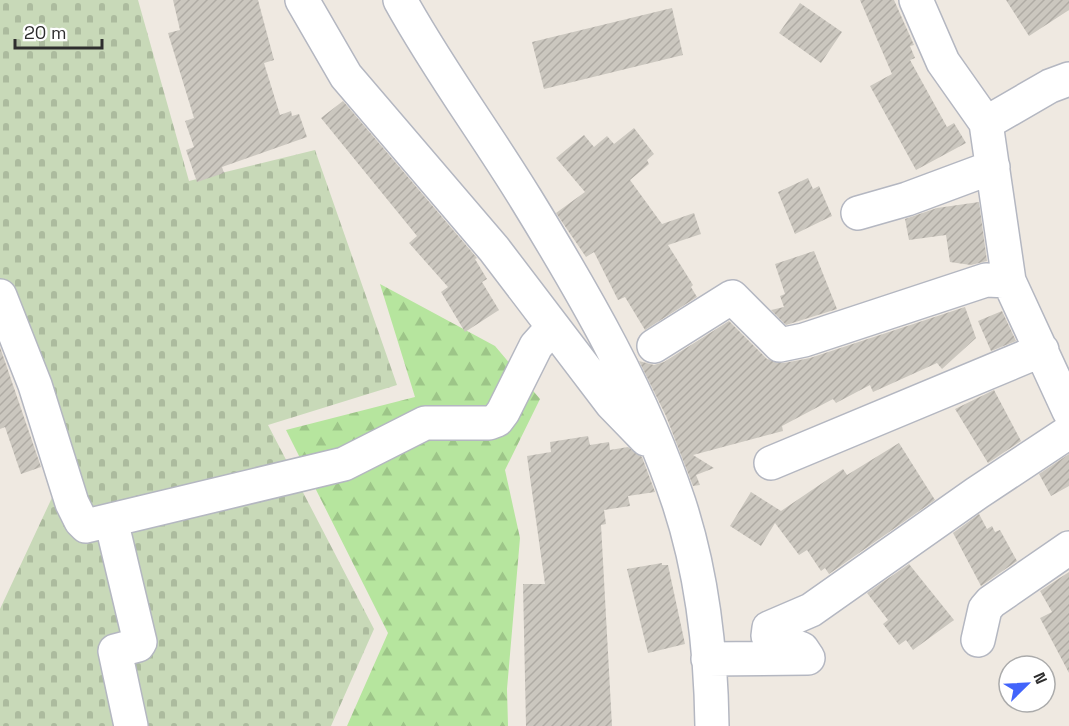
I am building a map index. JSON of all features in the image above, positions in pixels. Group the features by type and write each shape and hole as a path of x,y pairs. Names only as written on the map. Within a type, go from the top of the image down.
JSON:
{"street":[{"path":"302,0 345,76 494,249 612,404 660,453"},
{"path":"400,0 526,200 627,377 660,453 679,504 695,564 708,659 712,726"},
{"path":"916,0 943,62 986,123 1009,281 1053,361 1069,411"},
{"path":"986,123 1050,86 1069,79"},
{"path":"858,213 908,199 993,167"},
{"path":"654,346 732,297 780,345 804,340 986,280 1009,281"},
{"path":"0,296 35,385 81,521 86,526 344,464 425,423 489,423 497,420 536,346 553,327"},
{"path":"771,463 1053,361"},
{"path":"708,659 808,658 802,649 768,636 769,628 811,610 977,493 1069,432"},
{"path":"111,520 140,642 138,645 115,651 131,726"},
{"path":"978,640 985,609 991,602 1069,548"}],"green space":[{"path":"0,0 138,0 189,181 315,150 397,385 268,425 374,629 331,726 0,726 0,609 64,472 0,303"},
{"path":"380,284 495,346 540,399 505,470 520,538 507,689 508,726 347,726 388,633 286,430 415,397"}],"building":[{"path":"173,0 258,0 274,60 264,63 280,115 291,111 292,116 299,114 307,137 222,167 224,173 197,182 186,150 194,147 185,121 194,118 168,33 180,30"},
{"path":"860,0 894,0 914,45 910,46 915,58 910,60 947,127 954,123 966,143 916,170 870,86 892,74"},
{"path":"1006,0 1069,0 1069,10 1029,36"},
{"path":"800,3 842,32 821,63 779,33"},
{"path":"672,8 683,55 544,89 532,42"},
{"path":"343,101 477,258 475,259 487,279 482,282 499,310 465,332 441,292 448,287 409,243 417,236 321,118"},
{"path":"634,128 654,154 647,160 649,164 630,180 662,224 694,213 701,234 668,245 693,285 691,287 697,297 645,330 625,297 618,300 594,252 586,257 556,213 585,192 556,158 584,135 594,147 607,136 614,144"},
{"path":"808,178 813,189 819,186 832,216 795,234 778,192"},
{"path":"979,202 987,261 971,265 950,262 946,235 909,240 905,219 937,208"},
{"path":"814,251 837,309 786,325 771,310 784,307 780,296 785,294 775,264"},
{"path":"965,307 976,338 942,369 937,363 873,392 870,385 836,403 833,399 782,426 783,431 693,455 714,468 696,475 700,485 693,486 666,416 639,361 654,365 664,362 729,321 767,359 784,363 810,358"},
{"path":"1002,311 1016,341 991,351 978,321"},
{"path":"0,347 41,467 21,474 5,427 0,429"},
{"path":"994,390 1021,441 988,463 955,409"},
{"path":"588,436 590,445 609,442 610,450 628,447 642,457 655,492 628,496 630,506 604,510 606,524 601,525 612,726 526,726 523,584 545,584 527,456 551,452 550,442"},
{"path":"899,443 935,500 829,574 825,568 821,571 807,550 799,555 775,523 761,546 730,526 751,492 781,511 843,469 847,475"},
{"path":"1069,454 1069,486 1051,496 1039,474"},
{"path":"979,514 987,529 992,526 995,532 1000,530 1017,561 981,586 953,533"},
{"path":"662,563 662,565 668,565 685,644 648,653 627,569"},
{"path":"909,564 954,620 913,650 906,640 899,645 883,624 888,620 867,593"},
{"path":"1069,572 1069,673 1040,618 1052,612 1040,591"}]}
